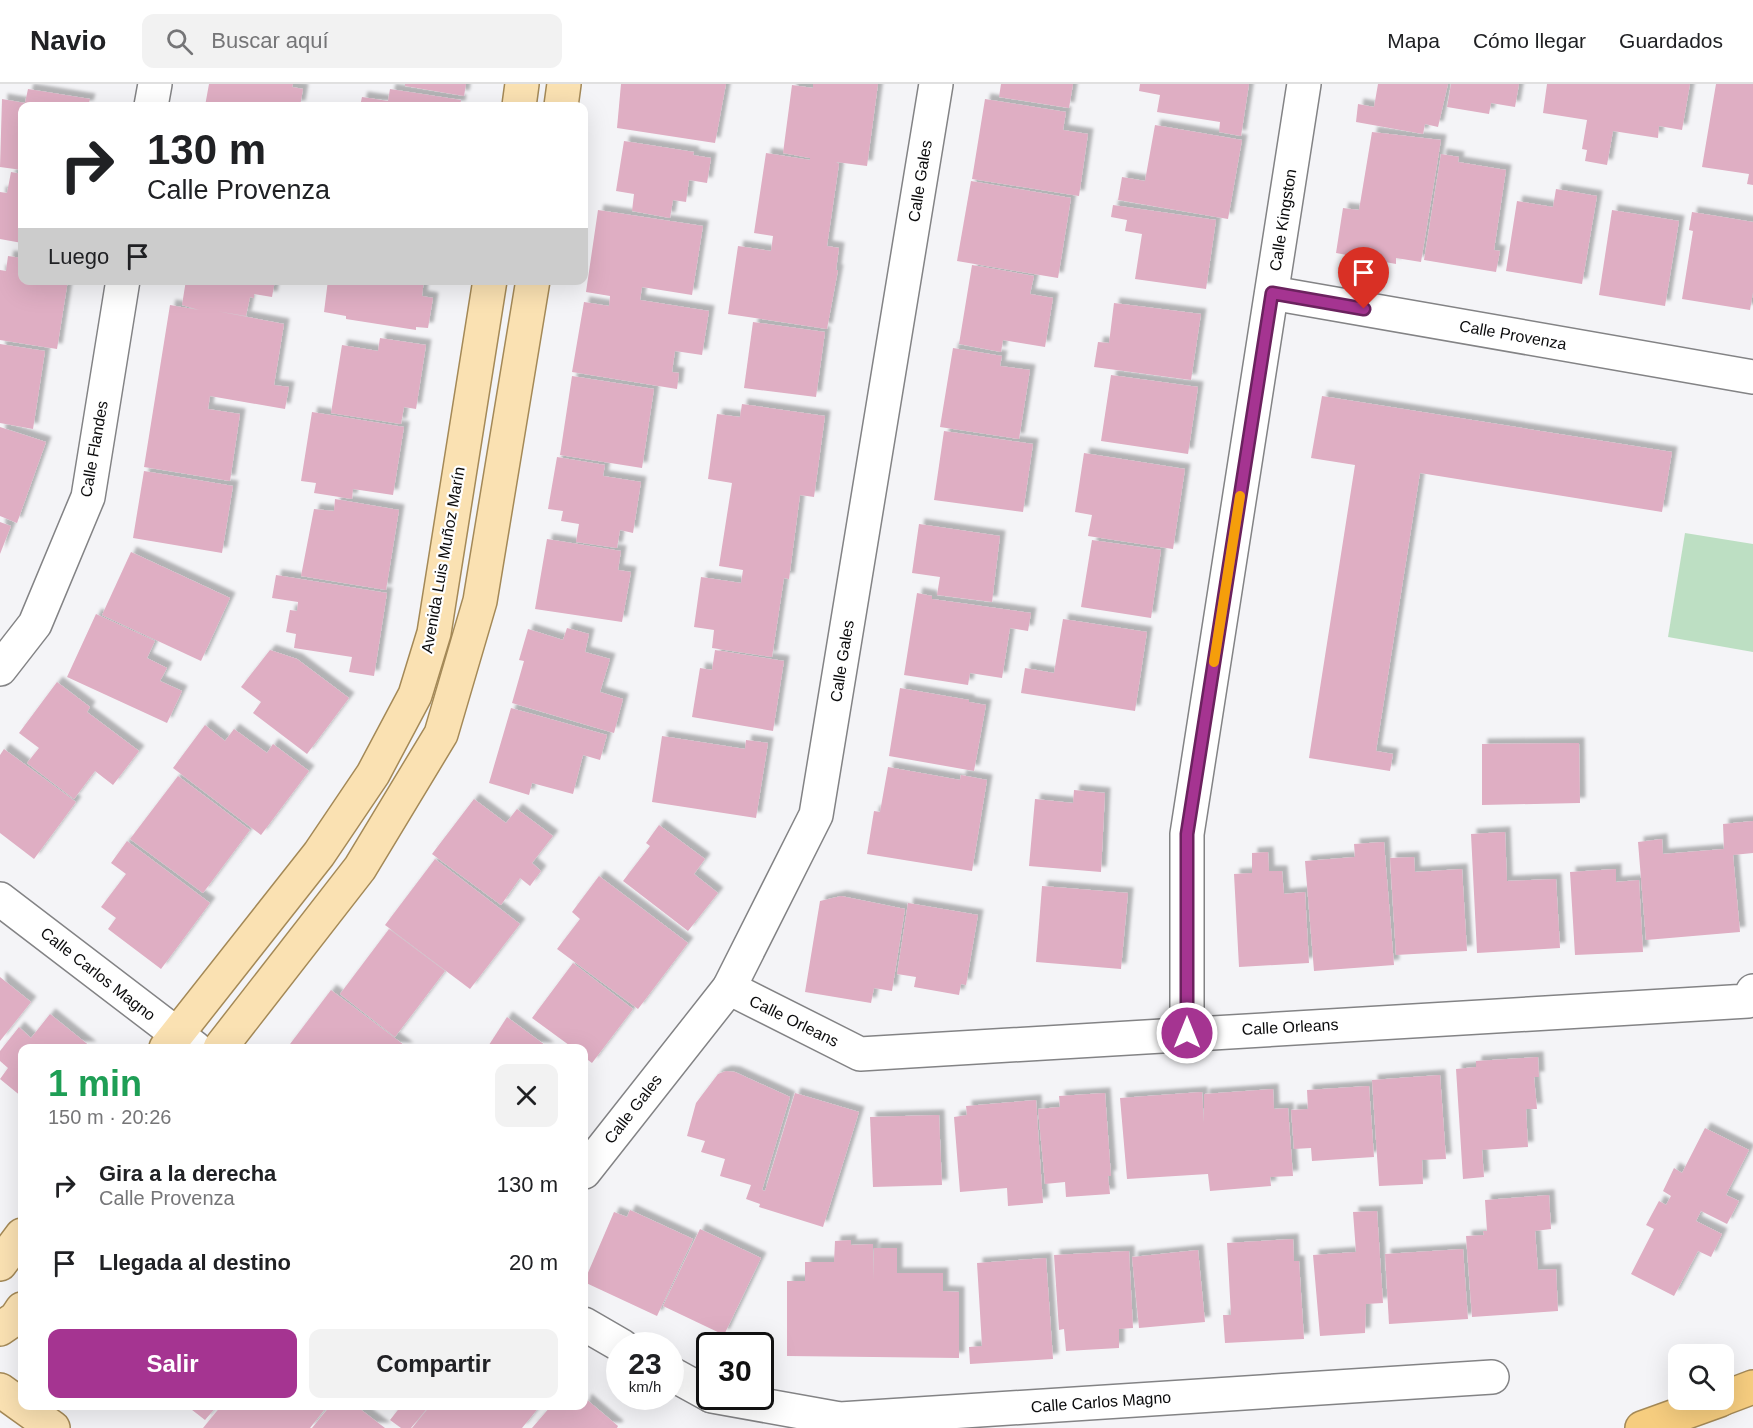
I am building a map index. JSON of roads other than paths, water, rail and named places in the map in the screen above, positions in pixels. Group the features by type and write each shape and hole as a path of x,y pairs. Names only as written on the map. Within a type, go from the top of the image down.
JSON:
{"highway":[{"path":"1734,1394 1753,1387"},
{"path":"1642,1428 1692,1410"}],"main road":[{"path":"520,102 522,84"},
{"path":"562,102 564,84"},
{"name":"Avenida Luis Muñoz Marín","path":"179,1044 319,854 373,774 415,695 434,633 489,285"},
{"path":"223,1044 360,868 441,734 480,601 532,285"},
{"path":"0,1264 18,1240"},
{"path":"0,1329 18,1315"},
{"path":"0,1390 18,1403"},
{"path":"28,1410 53,1428"}],"street":[{"path":"152,102 155,84"},
{"name":"Calle Gales","path":"588,1167 729,988 816,815 936,84"},
{"name":"Calle Kingston","path":"1187,1033 1187,834 1305,84"},
{"name":"Calle Flandes","path":"0,669 35,624 88,497 122,285"},
{"name":"Calle Provenza","path":"1272,293 1753,377"},
{"name":"Calle Carlos Magno","path":"0,899 179,1044"},
{"name":"Calle Orleans","path":"729,988 860,1054 1748,1001 1753,991"},
{"path":"588,1326 606,1337"},
{"name":"Calle Carlos Magno","path":"774,1407 840,1419 1492,1377"}]}
